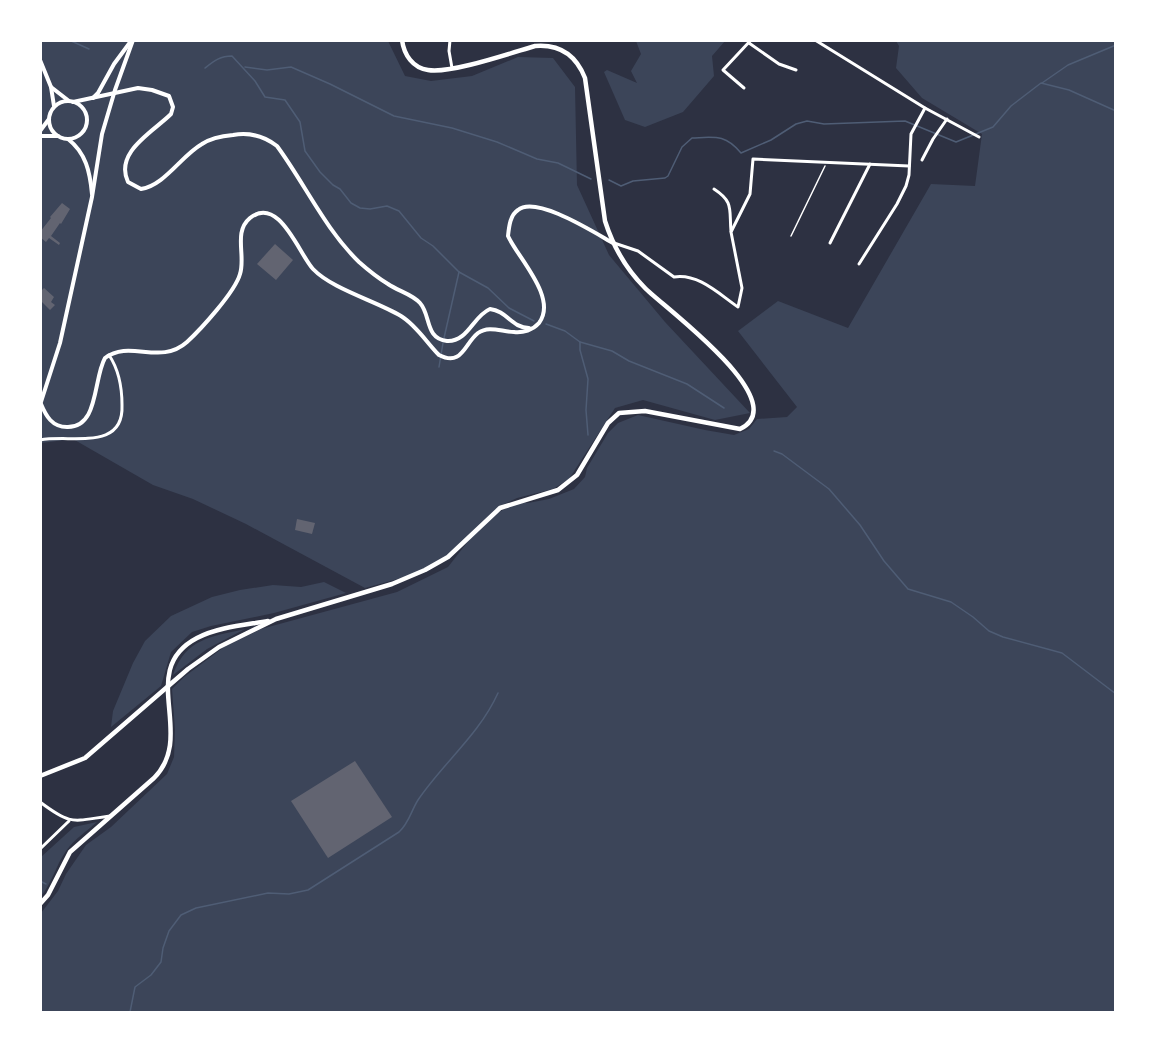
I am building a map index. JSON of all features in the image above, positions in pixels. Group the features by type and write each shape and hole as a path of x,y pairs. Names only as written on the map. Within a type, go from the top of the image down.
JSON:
{"main road":[{"path":"40,904 48,896 70,852 165,766 171,743 168,680 173,660 193,640 214,632 276,619 392,584 441,562 467,541 500,508 558,490 578,475 608,423 619,413 645,411 740,429 748,423 752,416 753,405 748,392 729,364 695,330 645,288 631,272 613,243 605,221 585,78 574,59 554,46 544,45 437,71 419,68 407,57 402,40"},
{"path":"40,776 85,758 200,659 231,640 276,619"}],"street":[{"path":"132,40 109,106 59,348 41,404 48,417 57,426 70,428 81,424 87,417 102,363 109,355 120,351 172,352 187,341 235,286 241,274 243,229 248,220 261,214 276,217 285,225 316,272 403,317 439,355 451,358 460,355 483,330 520,332 533,328 543,315 544,304 540,290 508,236 511,218 517,210 524,207 543,208 613,243 638,251 674,277 682,276 703,283 718,291 738,307 742,288 731,232 730,207 723,195 714,189"},
{"path":"93,98 116,60 132,40"},
{"path":"450,40 452,68"},
{"path":"815,40 925,108 979,137"},
{"path":"744,88 723,70 750,42 778,64 796,70"},
{"path":"40,60 51,87 54,106 49,119 40,131"},
{"path":"51,87 84,110 87,122 80,134 68,139"},
{"path":"54,106 61,102 138,88 170,96 171,114 135,147 125,161 126,178 136,187 149,187 155,184 186,156 209,140 244,133 263,137 278,146 330,228 348,250 381,279 419,301 424,309 428,325 437,338 444,341 457,339 490,309 501,312 516,326 533,328"},
{"path":"859,264 906,186 910,134 925,108"},
{"path":"49,119 50,127 58,136"},
{"path":"922,160 946,120"},
{"path":"40,136 58,136 68,139 85,158 92,197"},
{"path":"731,232 750,194 753,159 909,166"},
{"path":"830,243 870,164"},
{"path":"40,440 61,437 97,438 111,434 115,430 123,413 122,396 119,377 109,355"},
{"path":"40,802 69,821 112,815"},
{"path":"40,849 69,821"}],"path":[{"path":"791,236 827,162"}],"shaded area":[{"path":"636,40 725,41 712,56 714,76 683,112 645,127 625,120 604,72 607,70 637,83 631,71 641,54"},
{"path":"40,41 388,41 405,76 431,81 472,76 518,57 553,58 575,87 577,185 609,255 665,322 750,413 715,420 643,400 615,408 569,479 553,489 517,498 498,507 444,559 412,575 365,588 246,524 193,499 153,485 73,439 41,443"},
{"path":"896,41 1115,41 1115,1012 41,1012 41,913 58,891 66,874 86,845 111,827 167,774 174,757 172,689 184,677 224,647 261,629 397,592 448,567 473,535 499,512 518,502 528,503 549,499 574,489 585,477 587,468 608,433 618,423 638,415 734,435 749,429 757,419 787,417 797,407 738,331 778,301 848,328 931,184 975,186 982,134 922,98 896,68 899,46"},
{"path":"324,582 346,593 192,632 171,652 161,686 111,727 113,711 133,663 145,641 171,616 212,597 240,590 273,585 301,587"},
{"path":"245,629 207,649 173,675 178,663 193,646 211,637"},
{"path":"97,822 69,847 41,896 41,857 74,827"}],"building":[{"path":"62,203 70,209 51,236 60,243 59,245 49,238 46,242 40,237 40,232"},
{"path":"275,244 293,260 276,280 257,264"},
{"path":"44,288 54,297 51,302 55,305 50,310 41,301 40,292"},
{"path":"297,519 315,523 312,534 295,530"},
{"path":"355,761 392,817 328,858 291,801"}],"waterway":[{"path":"69,40 89,49"},
{"path":"1042,83 1068,65 1116,45"},
{"path":"205,68 214,61 232,56 255,81 265,97 285,100 300,122 305,151 320,172 340,189 351,203 360,208 387,206 399,211 421,238 433,246 459,272 488,288 509,308 534,321"},
{"path":"245,67 267,70 291,67 394,116 452,128 497,142 537,159 558,163 591,179"},
{"path":"609,180 621,186 633,181 665,178 682,147 692,138 719,138 730,142 741,153 771,140 796,124 807,121 824,124 905,121 956,142 993,127 1011,106 1041,83 1069,90 1116,111"},
{"path":"444,338 459,272"},
{"path":"546,324 565,331 580,342 612,351 629,361 687,384 724,408"},
{"path":"580,342 588,379 586,410 588,435"},
{"path":"439,367 443,343"},
{"path":"774,451 782,454 829,489 860,525 884,561 908,589 951,602 989,631 1003,637 1062,653 1116,694"},
{"path":"130,1012 135,987 151,975 161,962 169,931 181,915 196,908 268,893 289,894 308,890 399,832 418,800 471,736 498,693"},
{"path":"40,881 46,884"}]}
